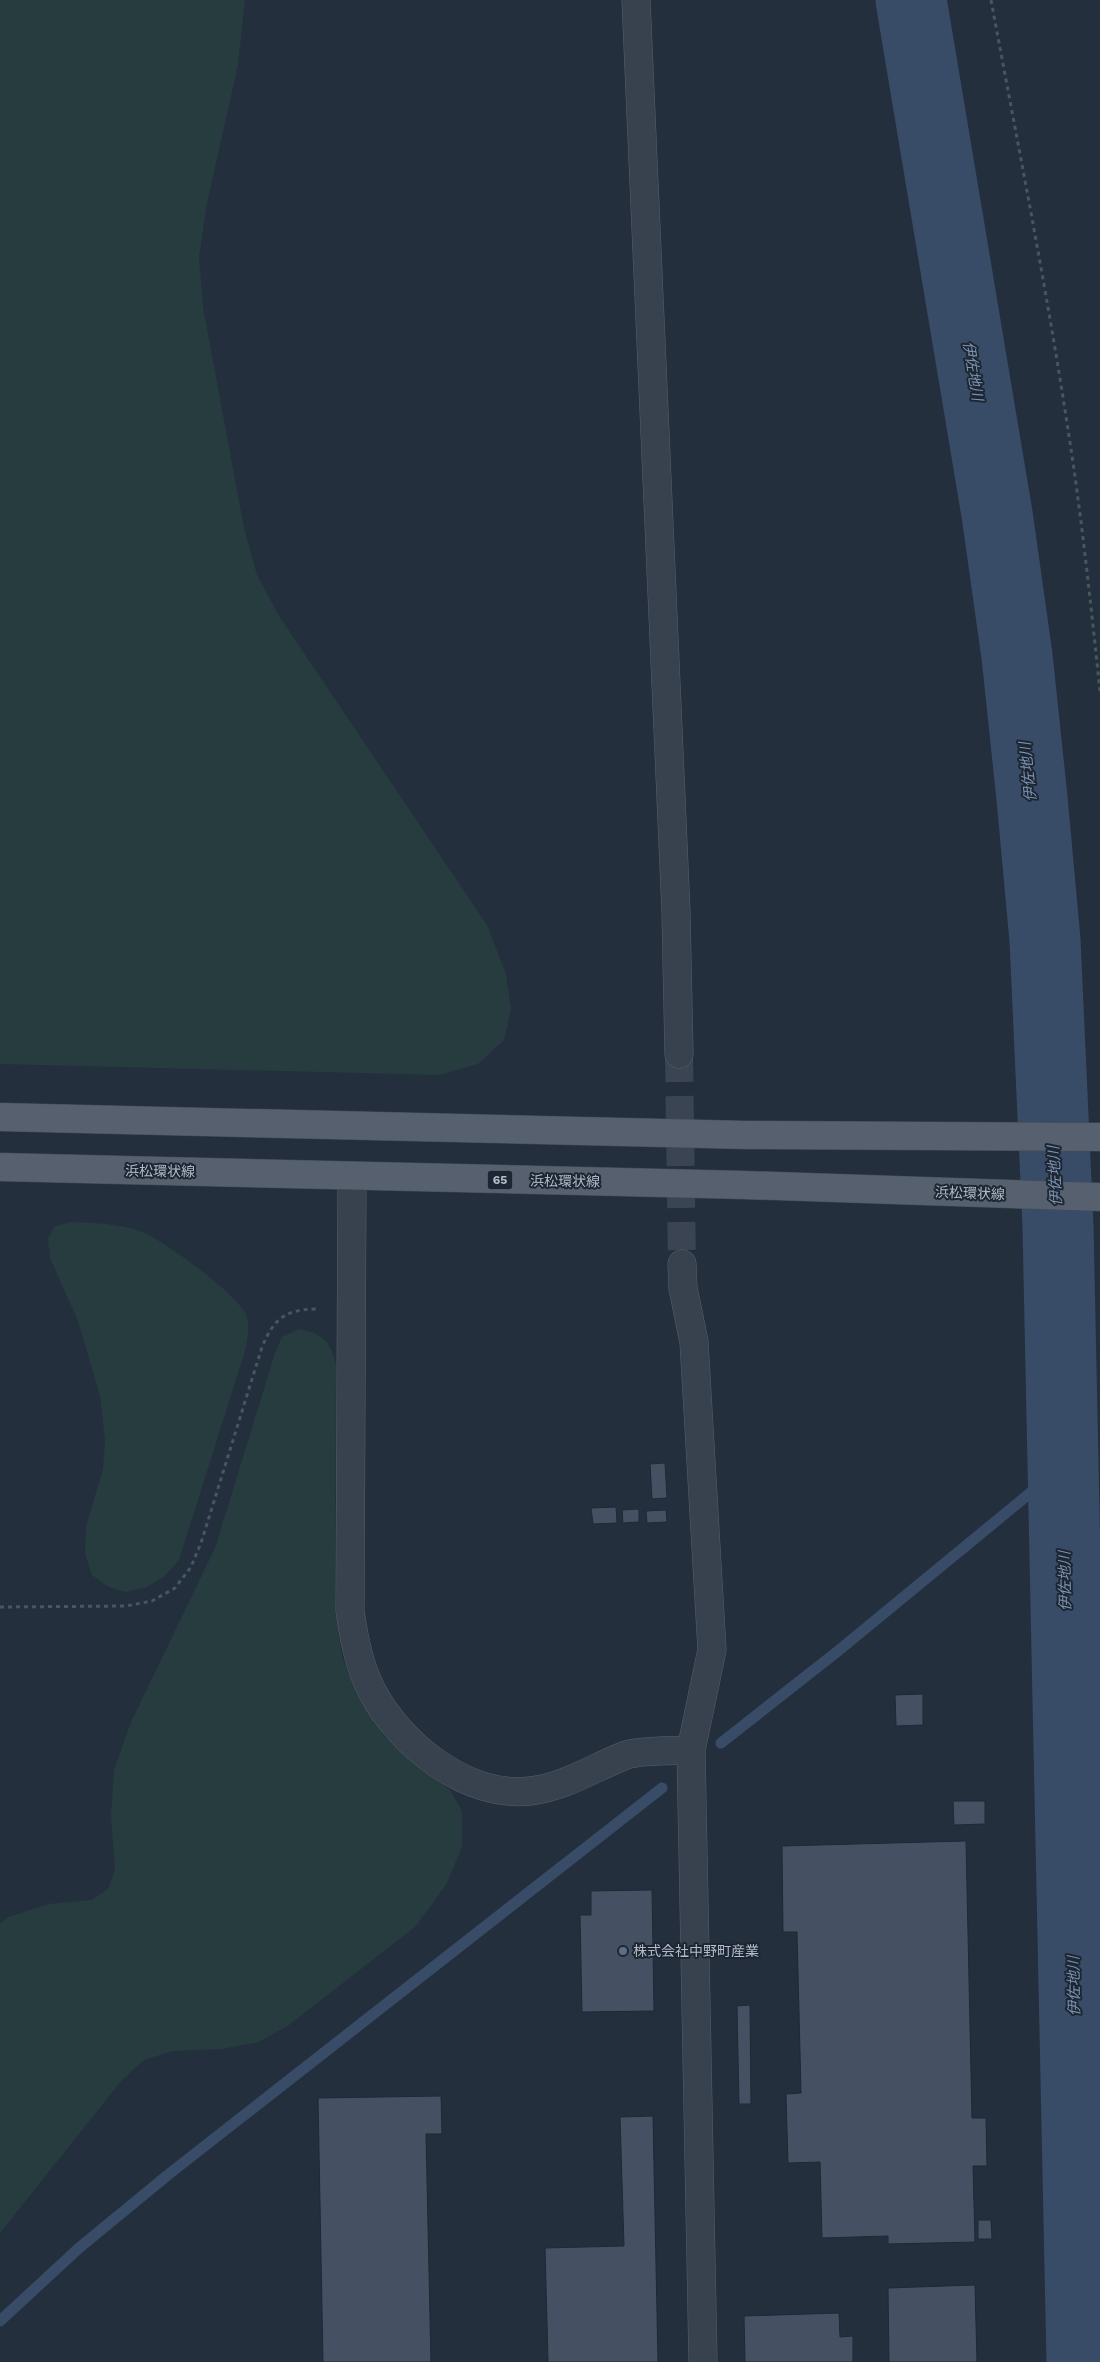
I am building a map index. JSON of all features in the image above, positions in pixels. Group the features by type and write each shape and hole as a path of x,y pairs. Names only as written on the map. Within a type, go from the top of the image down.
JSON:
{"main road":[{"path":"0,1117 746,1135 1100,1137"},
{"name":"浜松環状線","path":"0,1167 1100,1197"}],"street":[{"path":"636,0 676,912 679,1054"},
{"path":"352,1176 350,1611 357,1652 372,1691 395,1726 426,1754 457,1777 493,1790 530,1791 567,1782 629,1754 691,1750"},
{"path":"682,1264 683,1288 694,1342 712,1650 691,1750 703,2362"}],"path":[{"path":"991,0 1049,310 1070,438 1087,565 1100,691"},
{"path":"0,1607 126,1606 152,1601 175,1588 191,1567 201,1543 262,1347 270,1328 286,1314 307,1309 352,1309"}],"green space":[{"path":"0,0 245,0 238,65 207,203 199,257 203,307 244,528 257,575 279,616 487,925 506,974 511,1010 504,1040 478,1064 439,1075 0,1064"},
{"path":"70,1222 124,1227 152,1237 183,1257 217,1283 242,1308 248,1321 245,1351 179,1560 165,1576 147,1587 125,1592 107,1586 92,1575 85,1554 86,1526 103,1469 105,1440 100,1396 78,1321 50,1258 48,1239 54,1227"},
{"path":"299,1329 320,1336 328,1344 336,1365 335,1612 342,1656 359,1698 384,1736 416,1766 450,1790 462,1811 462,1847 446,1885 415,1927 289,2025 259,2042 222,2049 173,2051 144,2060 122,2080 0,2233 0,1924 8,1917 49,1904 92,1900 108,1889 115,1870 111,1816 114,1770 131,1722 215,1548 275,1353 282,1337"}],"building":[{"path":"665,1463 667,1498 652,1499 650,1464"},
{"path":"616,1507 617,1523 593,1524 591,1508"},
{"path":"639,1509 639,1522 623,1523 622,1510"},
{"path":"666,1510 667,1522 647,1523 646,1511"},
{"path":"923,1694 923,1725 896,1726 895,1695"},
{"path":"953,1801 985,1801 985,1824 954,1825"},
{"path":"966,1841 972,2118 986,2118 987,2166 973,2166 975,2242 888,2244 888,2236 822,2238 820,2162 788,2163 786,2094 801,2093 797,1932 783,1932 782,1846"},
{"path":"652,1890 654,2011 582,2012 580,1915 591,1915 591,1891"},
{"path":"750,2005 751,2104 739,2104 737,2006"},
{"path":"441,2096 442,2134 426,2134 431,2362 323,2362 318,2098"},
{"path":"653,2116 658,2362 548,2362 545,2248 624,2246 620,2117"},
{"path":"978,2220 991,2220 992,2239 978,2239"},
{"path":"975,2285 977,2362 889,2362 888,2288"},
{"path":"839,2313 840,2337 853,2336 853,2362 745,2362 744,2316"}],"waterway":[{"name":"伊佐地川","path":"911,0 997,514 1017,656 1045,940 1058,1226 1082,2362"},
{"path":"721,1743 838,1651 1063,1466"},
{"path":"0,2321 79,2248 169,2174 662,1788"}],"tunnel":[{"path":"679,1054 682,1264"}],"place":[{"name":"株式会社中野町産業","path":"623,1951"}]}
